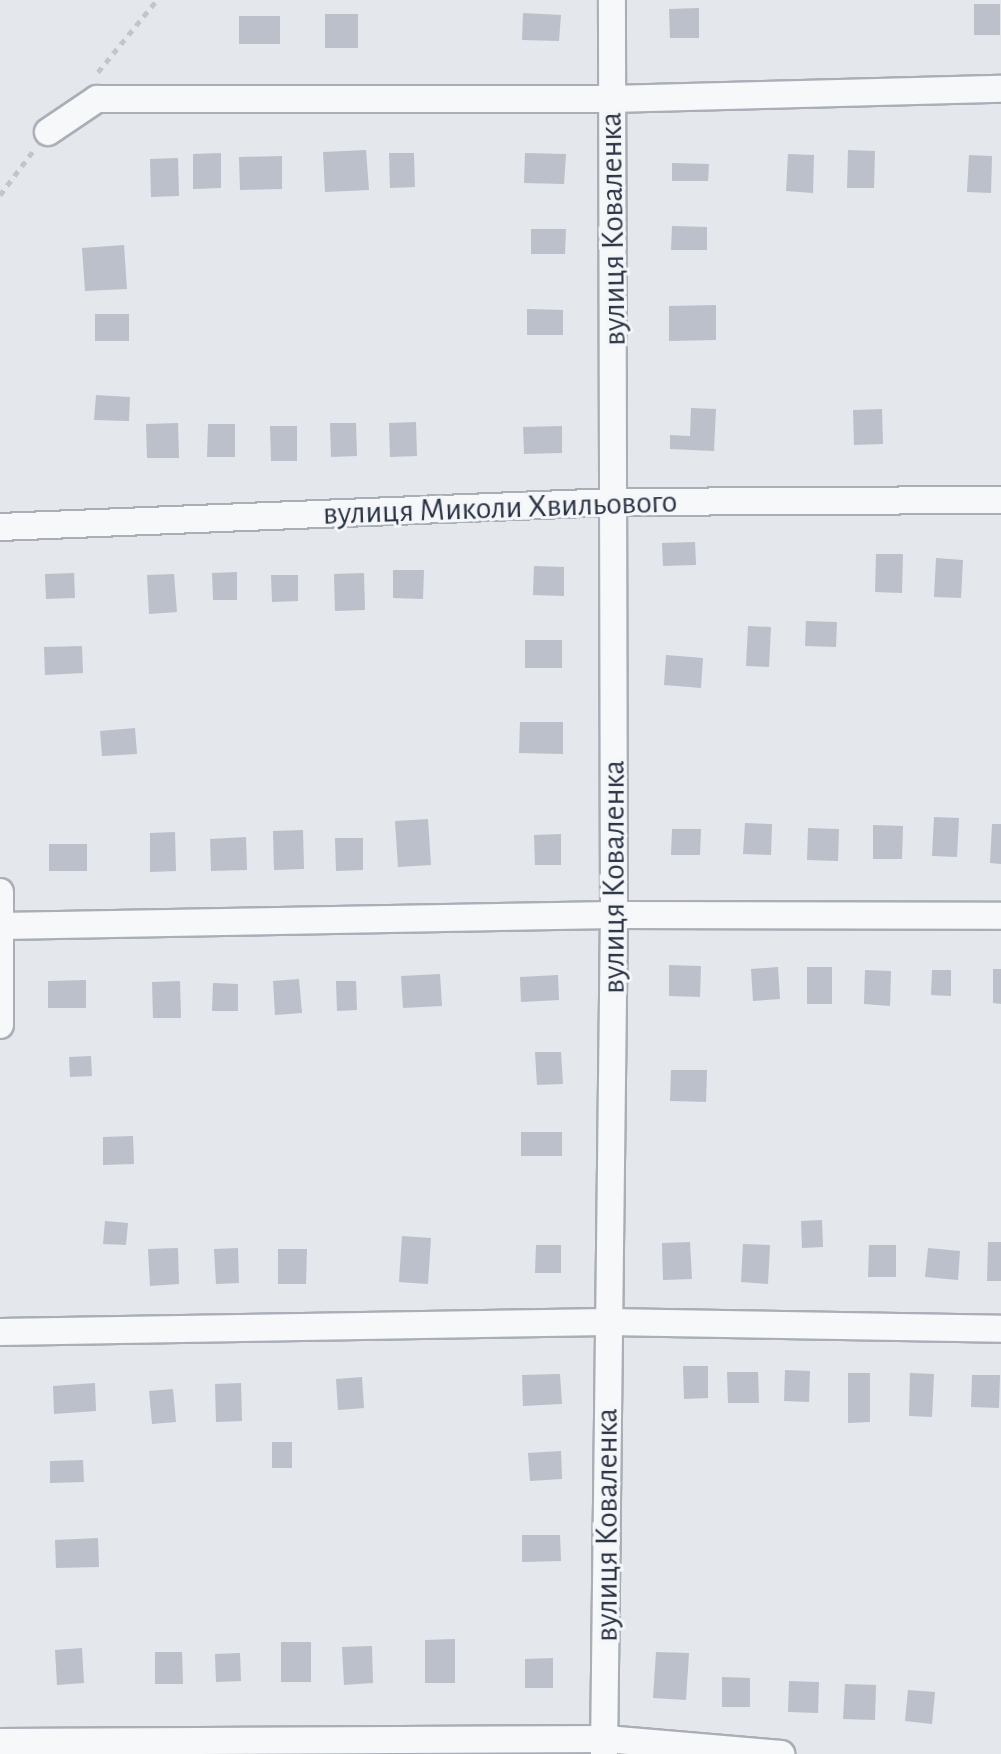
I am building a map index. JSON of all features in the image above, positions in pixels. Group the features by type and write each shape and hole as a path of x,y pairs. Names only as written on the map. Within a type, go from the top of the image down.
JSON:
{"street":[{"name":"вулиця Коваленка","path":"605,1746 614,915 612,0"},
{"path":"48,132 97,99 611,99 1001,89"},
{"name":"вулиця Миколи Хвильового","path":"0,527 615,502 1001,500"},
{"path":"0,892 0,1025"},
{"path":"2,926 614,915 1001,916"},
{"path":"0,1332 608,1322 1001,1329"},
{"path":"0,1742 605,1746 781,1754"}],"building":[{"path":"974,4 1000,4 1000,35 974,35"},
{"path":"699,8 699,38 670,38 669,9"},
{"path":"523,13 561,15 559,41 522,40"},
{"path":"325,14 358,14 358,48 325,48"},
{"path":"239,16 280,16 280,44 239,44"},
{"path":"366,150 369,190 325,192 323,152"},
{"path":"848,150 875,151 874,188 847,188"},
{"path":"221,153 221,188 193,189 193,154"},
{"path":"389,153 414,153 415,187 390,188"},
{"path":"525,153 566,154 564,184 524,183"},
{"path":"788,154 814,155 813,193 786,191"},
{"path":"969,155 992,156 991,193 967,192"},
{"path":"282,156 282,189 240,190 239,157"},
{"path":"178,158 179,196 151,197 150,159"},
{"path":"672,163 709,164 708,181 672,181"},
{"path":"672,226 707,227 707,250 671,250"},
{"path":"531,229 566,229 565,254 531,254"},
{"path":"124,245 127,289 85,291 82,248"},
{"path":"716,305 716,340 669,341 669,306"},
{"path":"527,309 563,310 563,335 527,335"},
{"path":"95,314 129,314 129,341 95,341"},
{"path":"96,395 130,397 129,421 94,420"},
{"path":"691,408 716,409 714,451 670,449 670,435 690,436"},
{"path":"882,409 883,444 854,445 853,410"},
{"path":"416,422 417,456 390,457 389,423"},
{"path":"178,423 179,458 147,458 146,424"},
{"path":"330,423 356,423 357,456 331,457"},
{"path":"208,424 235,424 235,457 207,457"},
{"path":"270,426 297,426 297,461 271,461"},
{"path":"562,426 562,453 524,454 523,427"},
{"path":"695,542 696,565 663,566 662,543"},
{"path":"876,554 903,554 902,593 875,592"},
{"path":"936,558 963,560 961,598 934,597"},
{"path":"534,566 564,567 564,596 533,595"},
{"path":"393,570 424,570 423,599 393,598"},
{"path":"237,572 237,600 213,600 212,573"},
{"path":"74,573 75,598 46,599 45,574"},
{"path":"364,573 365,610 335,611 334,574"},
{"path":"174,574 177,612 149,614 147,575"},
{"path":"271,575 298,575 298,601 272,602"},
{"path":"806,621 837,622 836,647 805,646"},
{"path":"748,626 771,627 769,667 746,666"},
{"path":"525,640 562,640 562,668 525,668"},
{"path":"82,646 83,673 45,675 44,647"},
{"path":"666,655 703,658 701,688 664,685"},
{"path":"520,722 563,722 563,754 519,753"},
{"path":"135,728 137,754 102,756 100,731"},
{"path":"934,817 959,818 957,857 932,856"},
{"path":"428,819 431,865 398,867 395,821"},
{"path":"745,823 772,824 771,855 743,854"},
{"path":"992,824 1001,824 1001,864 990,863"},
{"path":"873,825 903,826 902,859 873,859"},
{"path":"808,828 839,829 838,861 807,860"},
{"path":"672,829 701,829 700,855 671,855"},
{"path":"303,830 304,869 274,870 273,831"},
{"path":"175,832 176,871 150,872 150,833"},
{"path":"561,834 561,865 535,865 534,835"},
{"path":"246,837 247,870 211,871 210,839"},
{"path":"335,838 363,838 363,870 336,871"},
{"path":"49,844 87,844 87,871 49,871"},
{"path":"669,965 701,966 700,997 669,996"},
{"path":"778,967 780,999 753,1001 751,969"},
{"path":"807,967 832,967 832,1004 807,1004"},
{"path":"993,969 1001,969 1001,1004 993,1003"},
{"path":"865,970 891,971 890,1006 864,1004"},
{"path":"932,970 951,970 951,996 931,995"},
{"path":"440,974 442,1006 403,1008 401,976"},
{"path":"558,975 559,1000 521,1002 520,977"},
{"path":"299,979 302,1013 275,1015 273,981"},
{"path":"86,980 86,1008 48,1008 48,981"},
{"path":"180,981 181,1018 153,1018 152,982"},
{"path":"336,981 356,981 357,1010 337,1011"},
{"path":"213,983 238,984 238,1011 212,1011"},
{"path":"535,1052 561,1052 563,1084 537,1085"},
{"path":"91,1056 92,1076 70,1077 69,1057"},
{"path":"671,1070 707,1070 706,1102 670,1101"},
{"path":"521,1132 562,1132 562,1156 521,1156"},
{"path":"133,1136 134,1164 103,1165 103,1137"},
{"path":"822,1220 823,1247 802,1248 801,1221"},
{"path":"105,1221 128,1223 126,1245 103,1244"},
{"path":"402,1236 431,1238 428,1284 399,1282"},
{"path":"690,1242 692,1279 663,1280 662,1243"},
{"path":"988,1242 1001,1242 1001,1281 987,1281"},
{"path":"743,1244 770,1245 768,1284 741,1282"},
{"path":"536,1245 561,1245 561,1273 535,1273"},
{"path":"869,1245 896,1245 896,1277 868,1277"},
{"path":"178,1248 179,1284 150,1286 148,1249"},
{"path":"238,1248 239,1283 216,1284 214,1249"},
{"path":"928,1248 960,1251 958,1280 925,1277"},
{"path":"278,1249 307,1249 306,1284 278,1284"},
{"path":"683,1366 708,1366 708,1398 684,1399"},
{"path":"785,1370 810,1371 809,1402 784,1401"},
{"path":"727,1372 758,1372 759,1403 728,1403"},
{"path":"848,1373 870,1373 870,1422 848,1423"},
{"path":"910,1373 934,1374 932,1417 909,1416"},
{"path":"560,1374 562,1404 523,1406 522,1375"},
{"path":"972,1375 1000,1375 999,1408 971,1407"},
{"path":"362,1377 364,1408 338,1410 336,1379"},
{"path":"95,1383 96,1411 54,1414 53,1386"},
{"path":"241,1383 242,1421 216,1422 215,1384"},
{"path":"173,1389 176,1422 152,1424 149,1391"},
{"path":"272,1442 292,1442 292,1468 272,1468"},
{"path":"561,1451 562,1479 530,1481 528,1453"},
{"path":"83,1460 84,1482 50,1483 50,1461"},
{"path":"522,1535 560,1535 561,1561 522,1562"},
{"path":"98,1538 99,1567 56,1568 55,1540"},
{"path":"455,1639 455,1683 425,1683 425,1640"},
{"path":"281,1642 311,1642 311,1682 281,1682"},
{"path":"372,1646 373,1683 344,1685 342,1647"},
{"path":"82,1648 84,1683 57,1685 55,1650"},
{"path":"155,1652 182,1652 183,1684 155,1684"},
{"path":"656,1652 689,1653 686,1700 653,1698"},
{"path":"240,1653 241,1681 216,1682 215,1654"},
{"path":"553,1658 553,1688 525,1688 525,1659"},
{"path":"722,1677 750,1678 750,1707 722,1707"},
{"path":"789,1681 819,1682 818,1713 788,1712"},
{"path":"845,1684 876,1685 875,1720 843,1719"},
{"path":"908,1690 935,1692 932,1724 905,1721"}]}
